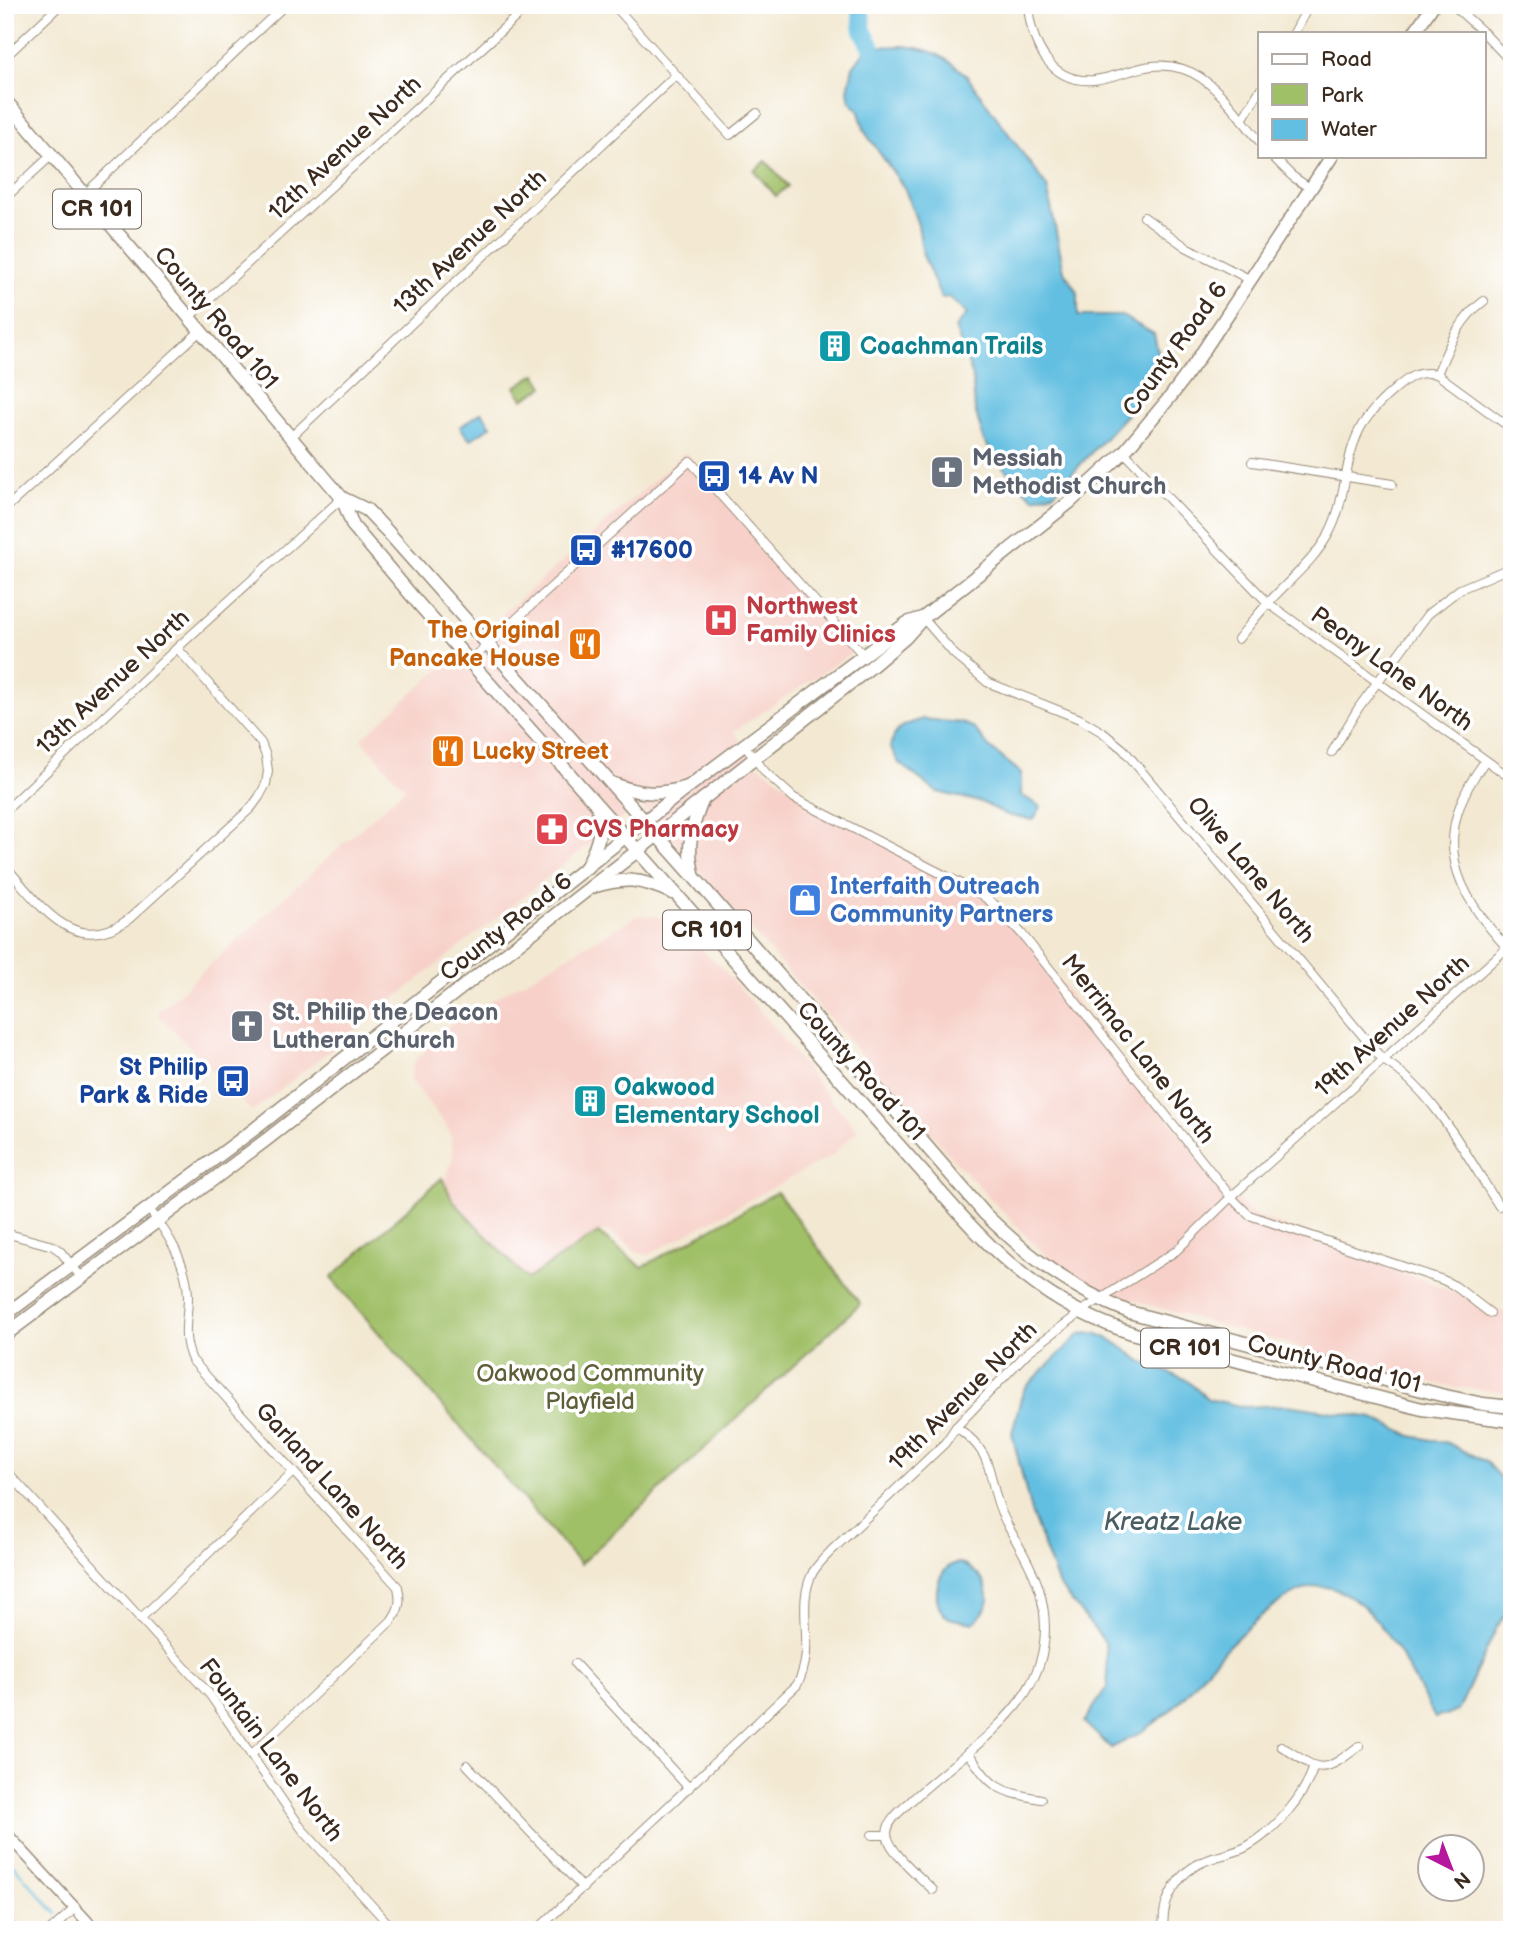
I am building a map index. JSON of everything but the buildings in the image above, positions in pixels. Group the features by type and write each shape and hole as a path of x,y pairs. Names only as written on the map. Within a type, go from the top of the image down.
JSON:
{"main road":[{"path":"1415,32 1433,5"},
{"name":"County Road 101","path":"5,100 342,498 353,526 986,1244 1019,1274 1098,1321 1143,1337 1422,1409 1512,1422"},
{"name":"County Road 6","path":"5,1335 158,1221 592,887 872,666 905,638 923,618 1080,494 1124,452 1171,396 1331,158"},
{"name":"County Road 101","path":"342,498 367,510 694,877 985,1214 1040,1264 1100,1300 1129,1312 1428,1391 1483,1404 1512,1407"},
{"name":"County Road 6","path":"5,1315 256,1128 688,787 863,654 907,623 923,618"},
{"path":"610,782 631,791 648,794 667,793 688,787"},
{"path":"694,877 689,858 689,838 703,799"},
{"path":"586,869 600,835 601,820 597,804"},
{"path":"592,887 613,881 637,880 677,896"}],"street":[{"path":"5,57 60,5"},
{"path":"85,194 285,5"},
{"name":"12th Avenue North","path":"188,318 529,5"},
{"path":"614,5 730,135 757,113"},
{"path":"1028,5 1034,41 1050,66 1062,74 1091,80 1142,66 1179,68 1202,78 1258,140"},
{"path":"1295,32 1309,5"},
{"path":"1453,5 1483,32"},
{"path":"1486,35 1512,64"},
{"name":"13th Avenue North","path":"290,438 677,75"},
{"path":"1242,120 1258,93"},
{"path":"5,198 52,155"},
{"path":"1274,158 1292,176 1311,189"},
{"path":"1144,217 1186,247 1251,280"},
{"path":"1437,374 1458,327 1471,310 1484,301"},
{"path":"5,509 199,332"},
{"path":"1238,639 1318,550 1338,515 1353,446 1361,426 1373,410 1415,374 1437,374 1512,429"},
{"name":"Peony Lane North","path":"1124,452 1268,603 1485,761 1466,788 1458,806 1453,847 1461,886 1471,905 1509,951"},
{"path":"470,661 690,461 872,666"},
{"path":"1252,462 1392,484"},
{"name":"13th Avenue North","path":"5,811 177,648 342,498"},
{"path":"1332,752 1376,681 1414,629 1443,600 1460,589 1512,567"},
{"name":"Olive Lane North","path":"923,618 954,654 988,682 1080,719 1102,732 1141,768 1383,1060 1414,1082 1468,1157 1499,1206"},
{"path":"5,866 51,917 63,926 90,934 104,932 130,919 251,808 266,785 267,763 261,743 177,648"},
{"name":"Merrimac Lane North","path":"744,745 766,773 794,798 962,884 995,905 1022,934 1231,1197 1249,1215 1443,1280 1490,1313"},
{"path":"1485,761 1512,779"},
{"name":"19th Avenue North","path":"537,1930 797,1685 807,1662 806,1595 814,1570 945,1443 956,1427 1028,1352 1082,1312 1176,1251 1231,1197 1383,1060 1509,951"},
{"name":"Garland Lane North","path":"149,1209 165,1229 184,1268 188,1298 185,1335 192,1360 397,1587 400,1605 391,1621 251,1755"},
{"path":"5,1233 54,1246 82,1278"},
{"path":"933,1890 894,1850 887,1835 889,1824 932,1782 1003,1724 1019,1704 1032,1683 1044,1645 1045,1626 1038,1587 1002,1514 985,1454 968,1435 956,1427"},
{"name":"Fountain Lane North","path":"5,1469 210,1695 302,1829 394,1930"},
{"path":"140,1619 293,1472"},
{"path":"575,1664 689,1788"},
{"path":"1281,1746 1314,1766 1326,1767 1335,1765 1359,1746"},
{"path":"968,1752 991,1784 1011,1794 1041,1799"},
{"path":"467,1765 583,1888"},
{"path":"1164,1930 1165,1909 1170,1893 1179,1880 1191,1868 1206,1860 1235,1852 1259,1838 1297,1800 1305,1789 1314,1766"},
{"path":"5,1832 95,1930"},
{"path":"872,1835 887,1835"},
{"path":"51,1930 75,1908"},
{"path":"5,1921 14,1930"}],"shaded area":[{"path":"686,452 762,547 858,649 734,731 758,765 809,801 871,830 981,892 1009,917 1209,1170 1252,1214 1512,1315 1512,1393 1445,1386 1148,1305 1081,1281 1053,1264 954,1160 640,804 252,1112 157,1013 405,788 361,739"},
{"path":"637,916 654,916 667,920 719,965 858,1130 831,1156 648,1255 637,1253 608,1231 598,1233 527,1279 451,1198 444,1183 453,1157 451,1136 410,1079 414,1062 449,1025"}],"green space":[{"path":"766,161 788,186 776,196 754,171"},
{"path":"536,374 544,387 523,399 515,387"},
{"name":"Oakwood Community Playfield","path":"442,1178 453,1201 527,1279 598,1233 642,1267 777,1192 860,1304 580,1564 331,1278"}],"water":[{"path":"902,46 937,54 966,75 1047,187 1064,271 1078,293 1078,316 1122,316 1154,334 1160,361 1148,386 1127,414 1054,493 1034,498 1013,480 984,441 975,409 972,374 955,328 967,314 949,297 941,298 923,255 918,225 905,189 865,132 858,109 850,102 848,90 853,67 863,53 872,47"},
{"path":"482,412 491,426 470,440 460,427"},
{"path":"923,719 962,723 973,727 988,746 1021,773 1021,795 1041,807 1033,820 1007,815 981,802 937,792 899,763 890,747 895,734 905,725"},
{"name":"Kreatz Lake","path":"1096,1333 1115,1342 1146,1364 1185,1379 1208,1399 1245,1407 1287,1405 1373,1418 1411,1436 1448,1443 1486,1462 1512,1491 1512,1606 1497,1627 1458,1711 1435,1718 1403,1659 1374,1617 1346,1594 1333,1589 1314,1587 1285,1599 1255,1621 1215,1660 1181,1700 1138,1734 1111,1748 1084,1722 1108,1686 1105,1642 1059,1586 1031,1512 1012,1433 1025,1388 1080,1334"},
{"path":"960,1563 977,1574 987,1590 986,1606 973,1623 946,1616 937,1598 938,1583 944,1571 950,1565"}],"waterway":[{"path":"861,14 863,31 872,47"},
{"path":"5,1856 57,1914"}],"place":[{"name":"Coachman Trails","path":"835,346"},
{"name":"Messiah Methodist Church","path":"947,472"},
{"name":"14 Av N","path":"714,476"},
{"name":"#17600","path":"586,550"},
{"name":"Northwest Family Clinics","path":"721,620"},
{"name":"The Original Pancake House","path":"585,644"},
{"name":"Lucky Street","path":"448,751"},
{"name":"CVS Pharmacy","path":"552,829"},
{"name":"Interfaith Outreach Community Partners","path":"805,900"},
{"name":"St. Philip the Deacon Lutheran Church","path":"247,1026"},
{"name":"St Philip Park & Ride","path":"233,1081"},
{"name":"Oakwood Elementary School","path":"590,1101"}]}
